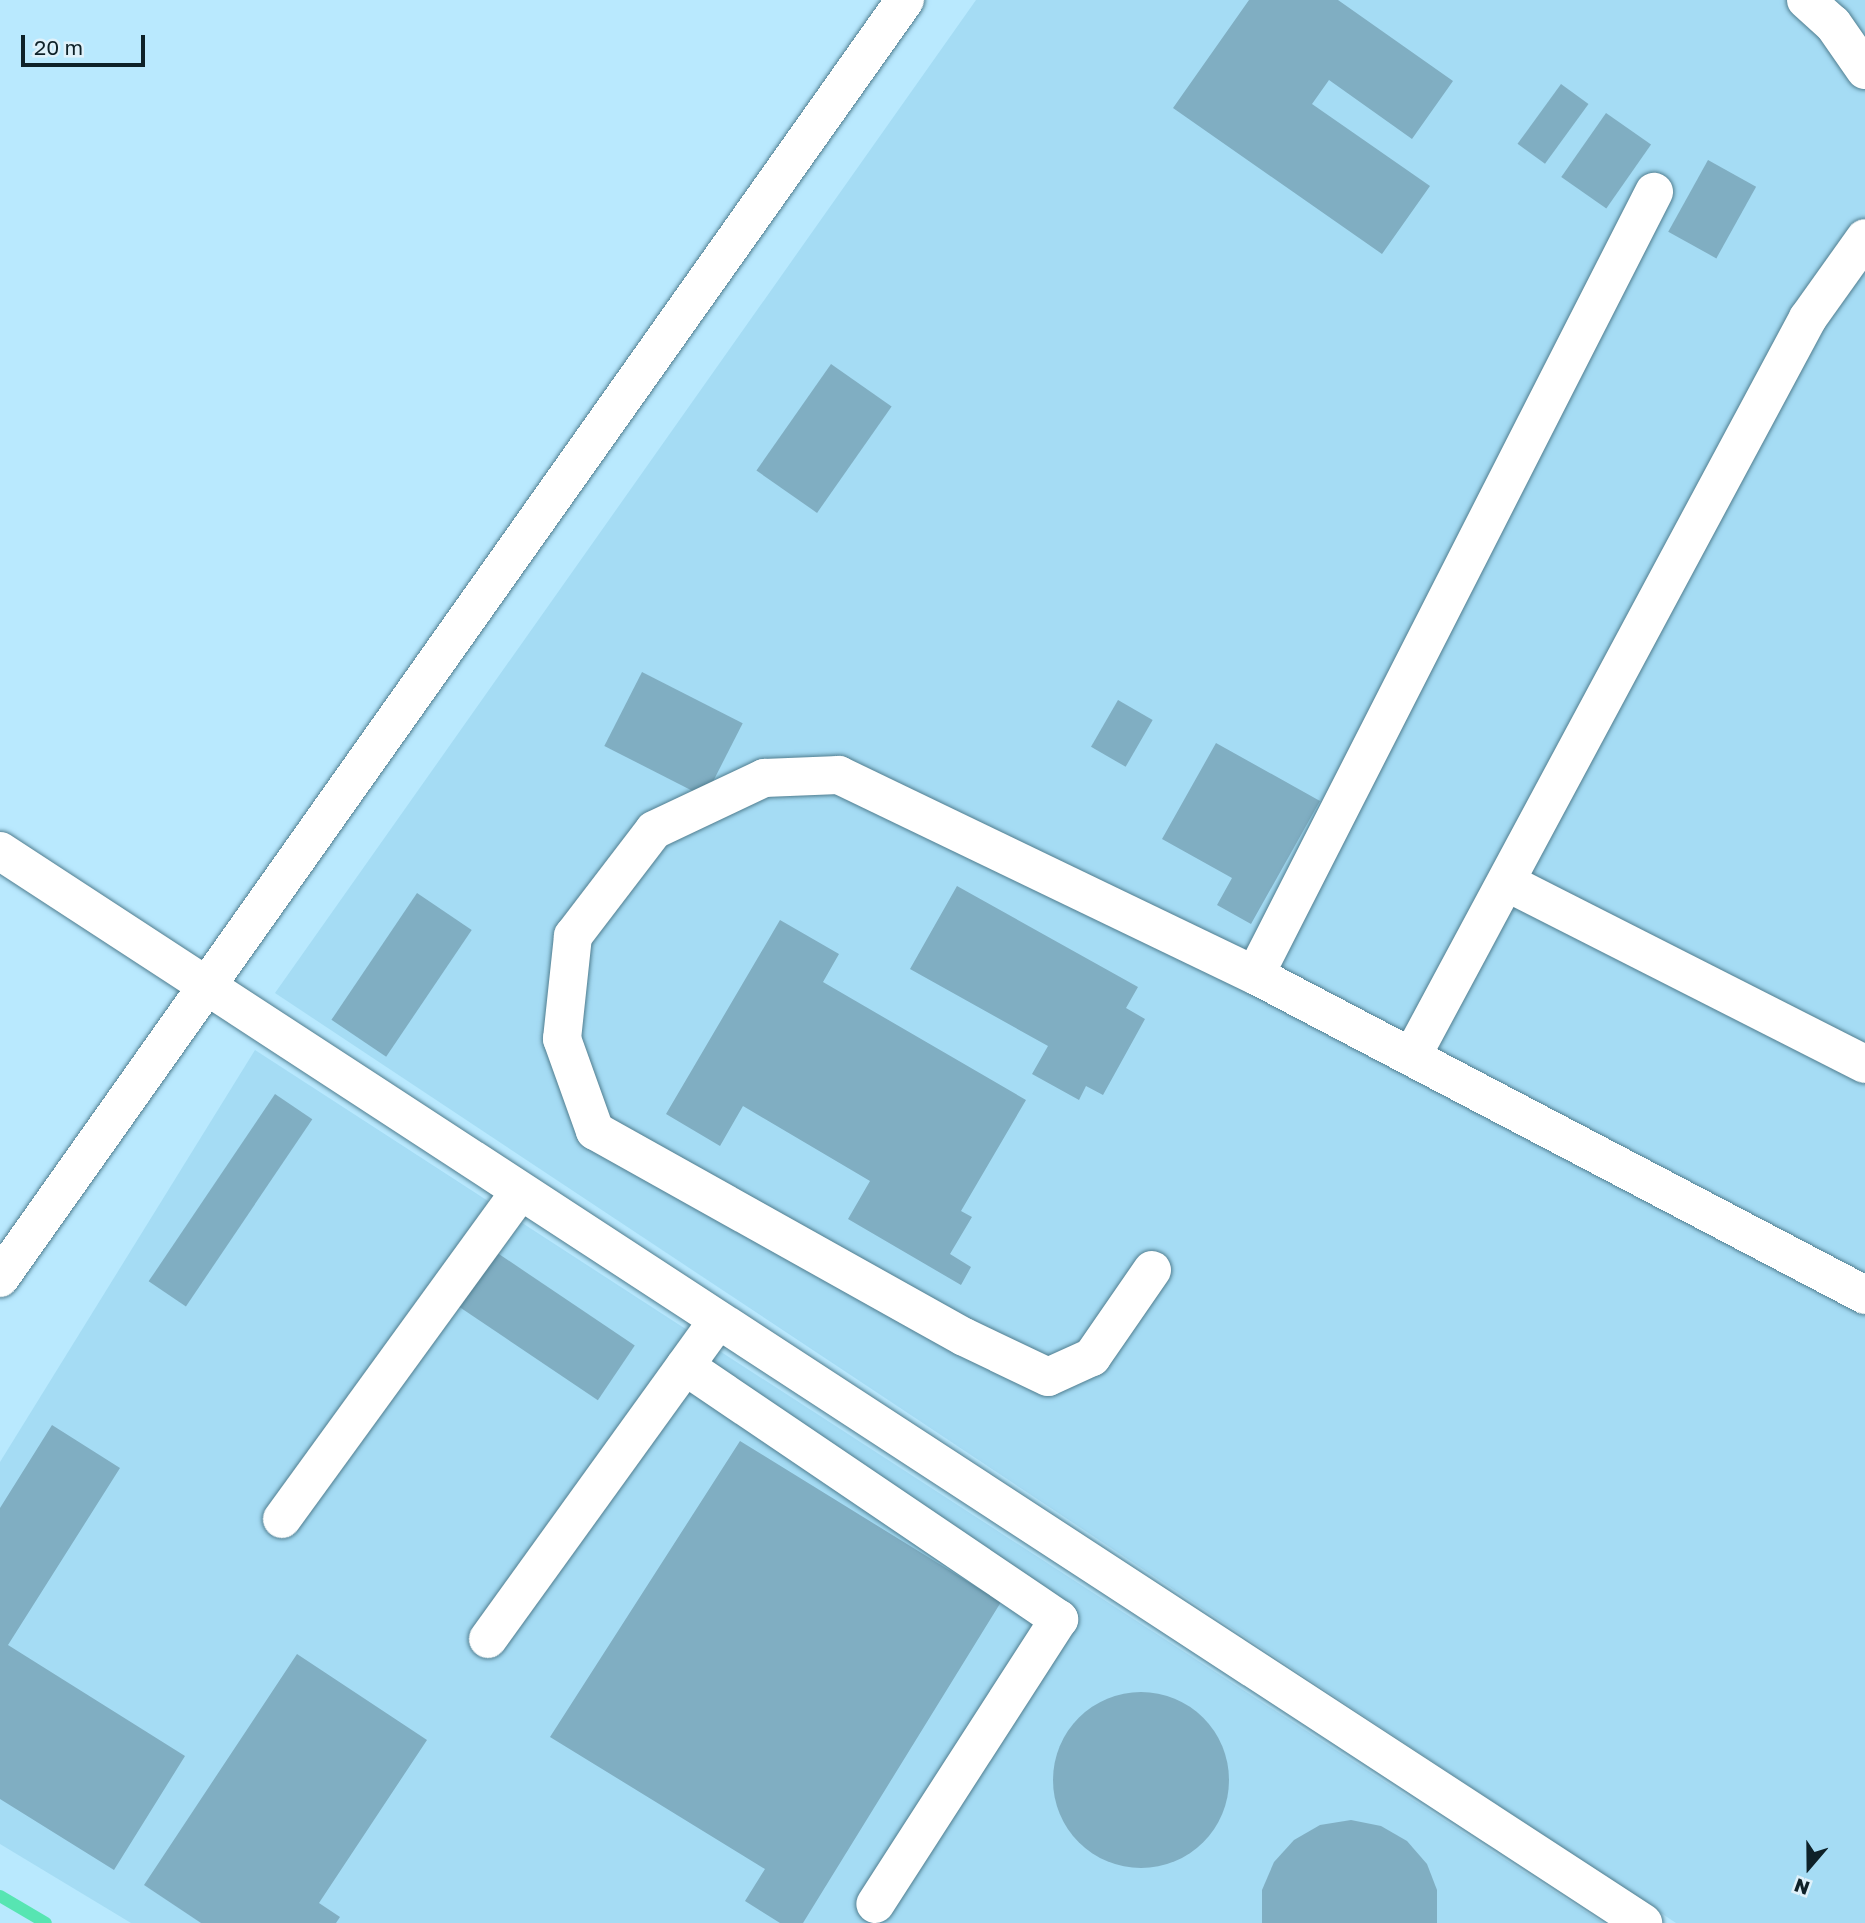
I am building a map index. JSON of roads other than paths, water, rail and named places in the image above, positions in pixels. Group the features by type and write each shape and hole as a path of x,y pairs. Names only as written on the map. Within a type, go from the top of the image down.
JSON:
{"street":[{"path":"0,1278 905,0"},
{"path":"1806,0 1833,24 1865,70"},
{"path":"1255,975 1654,192"},
{"path":"1412,1056 1508,883 1808,318 1865,238"},
{"path":"1152,1270 1092,1357 1048,1377 964,1337 595,1131 562,1039 573,936 653,830 764,778 839,775 1255,975 1865,1295"},
{"path":"0,850 206,989 1643,1923"},
{"path":"1508,883 1865,1064"},
{"path":"282,1520 520,1192"},
{"path":"488,1639 718,1320"},
{"path":"685,1366 1059,1619 875,1904"}],"waterway":[{"path":"0,1896 46,1923"}]}
